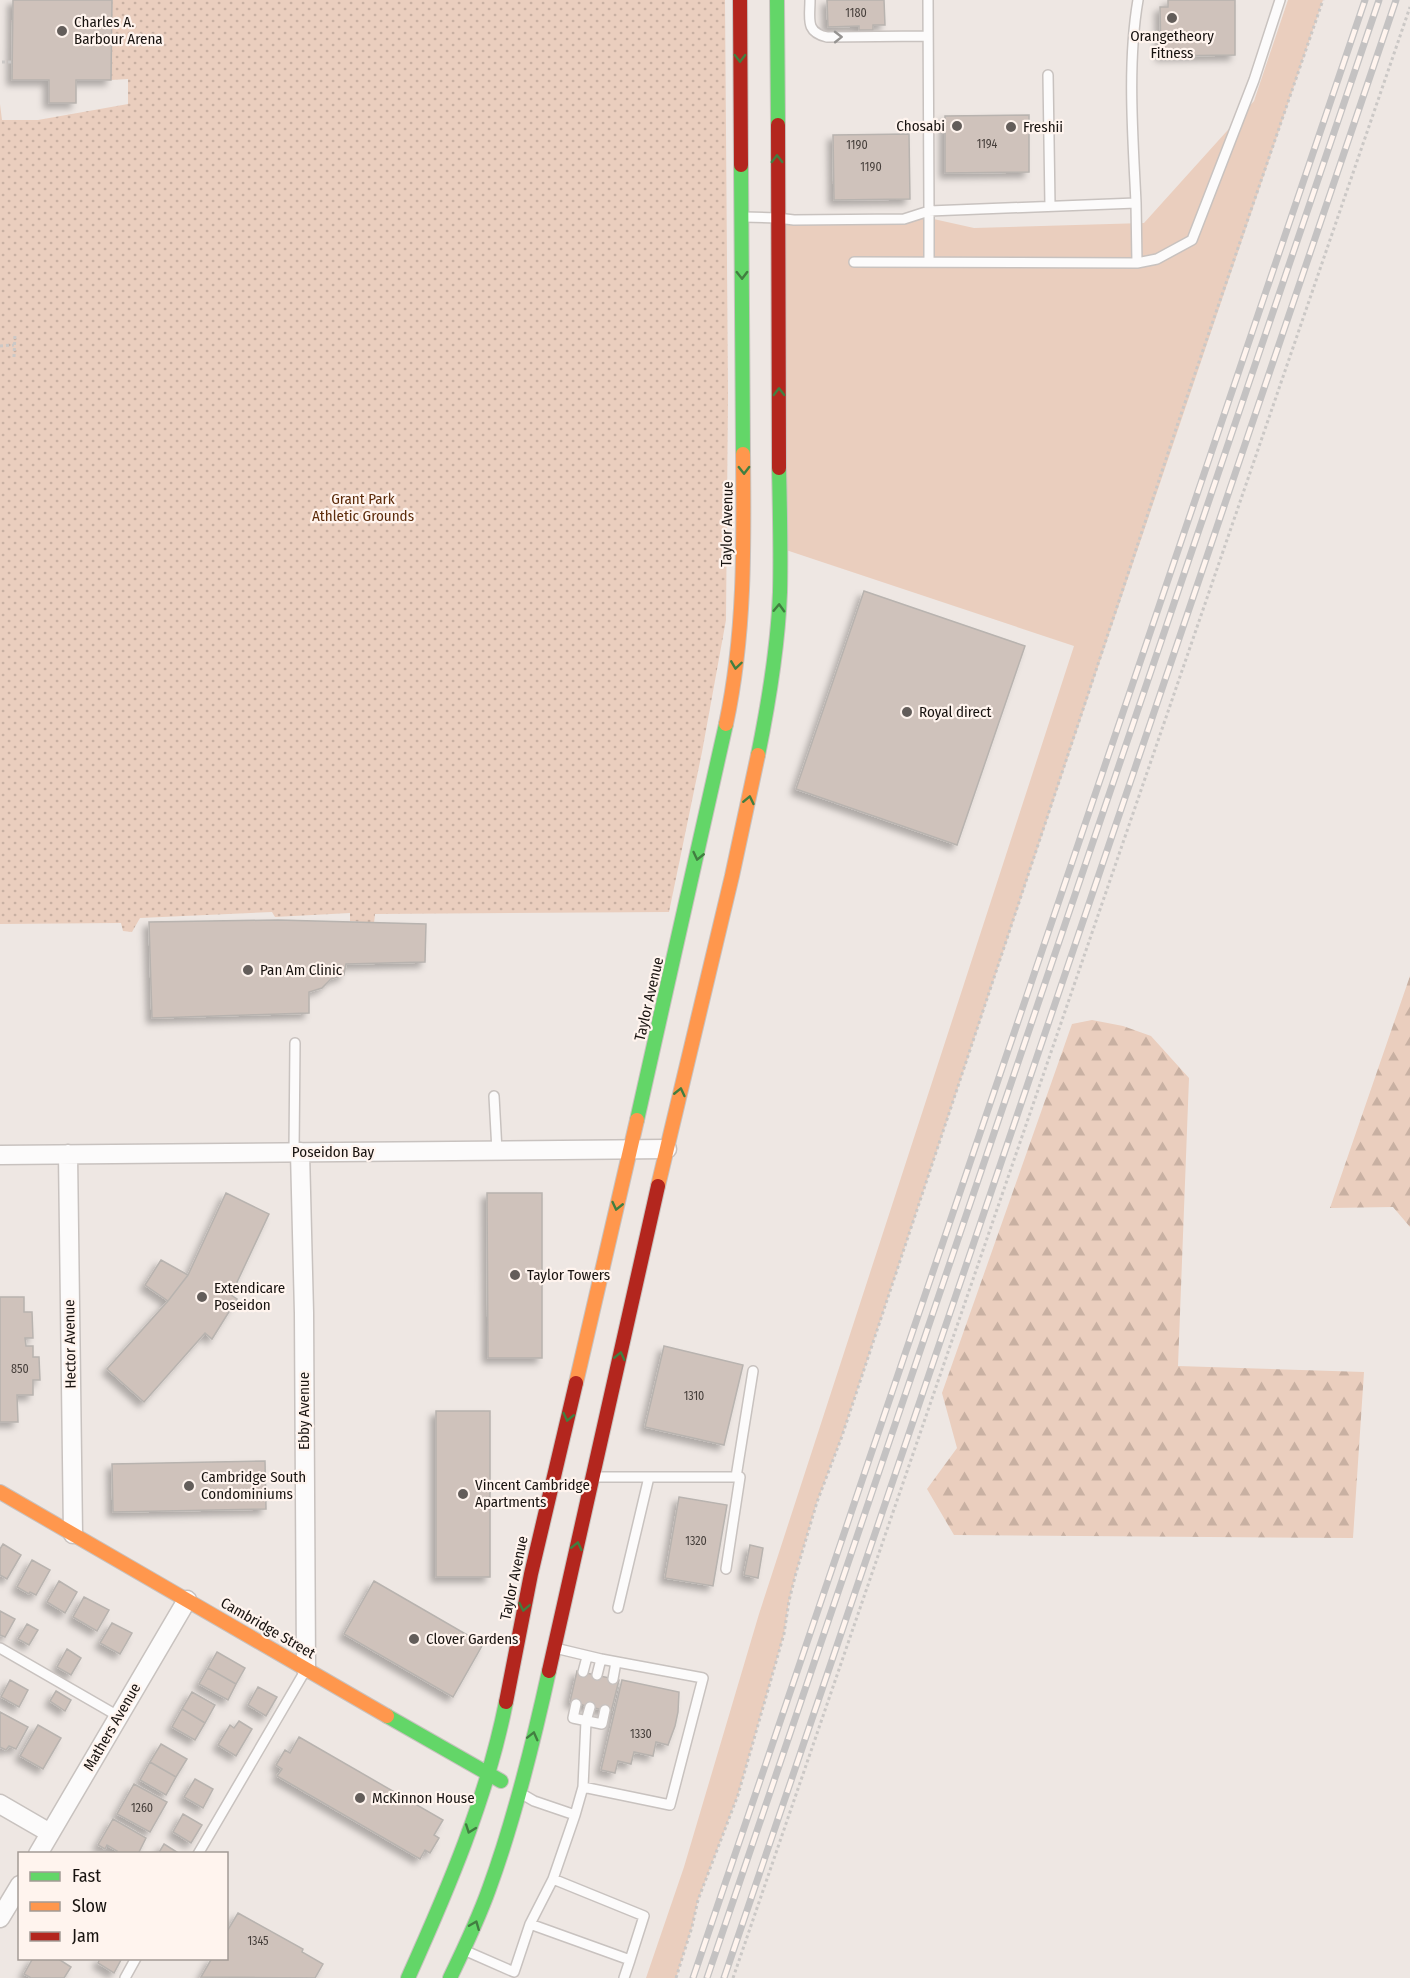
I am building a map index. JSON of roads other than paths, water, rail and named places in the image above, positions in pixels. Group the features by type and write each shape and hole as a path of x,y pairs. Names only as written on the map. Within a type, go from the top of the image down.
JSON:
{"main road":[{"name":"Taylor Avenue","path":"408,1978 440,1907 481,1799 505,1707 531,1574 631,1149 732,696 740,636 744,566 740,0"},
{"path":"450,1978 464,1951 498,1867 519,1793 735,862 773,675 780,590 777,0"},
{"name":"Cambridge Street","path":"0,1492 519,1793"}],"street":[{"name":"Poseidon Bay","path":"0,1155 667,1149"},
{"name":"Ebby Avenue","path":"297,1152 304,1313 306,1669"},
{"name":"Hector Avenue","path":"68,1154 73,1534"},
{"name":"Mathers Avenue","path":"39,1852 186,1600"},
{"path":"0,1804 50,1833"},
{"path":"0,1918 18,1888"}],"lane":[{"path":"810,0 810,21 812,31 817,35 826,37 927,36"},
{"path":"928,0 929,262"},
{"path":"1137,263 1133,74 1134,20 1138,0"},
{"path":"854,262 1137,263 1157,260 1192,240 1254,80 1280,0"},
{"path":"1048,75 1050,206"},
{"path":"741,217 794,220 904,219 928,211 1136,203"},
{"path":"295,1043 297,1152"},
{"path":"494,1096 497,1150"},
{"path":"736,1477 753,1371"},
{"path":"593,1477 740,1477 726,1569"},
{"path":"618,1608 649,1477"},
{"path":"0,1648 118,1716"},
{"path":"554,1648 587,1657 703,1678 670,1805 583,1787"},
{"path":"583,1672 587,1657"},
{"path":"597,1675 601,1659"},
{"path":"613,1678 616,1662"},
{"path":"199,1852 306,1669"},
{"path":"576,1704 573,1718 586,1721 602,1724 605,1710"},
{"path":"464,1951 514,1972 530,1924 552,1880 575,1815 583,1787 586,1721 590,1707"},
{"path":"519,1793 534,1801 575,1815"},
{"path":"552,1880 644,1916 624,1978"},
{"path":"530,1924 630,1960"},
{"path":"125,1978 135,1960"}],"railway":[{"path":"693,1978 1365,0"},
{"path":"707,1978 1379,0"},
{"path":"724,1978 1396,0"}],"place":[{"name":"Orangetheory Fitness","path":"1172,18"},
{"name":"Charles A. Barbour Arena","path":"62,31"},
{"name":"Chosabi","path":"957,126"},
{"name":"Freshii","path":"1011,127"},
{"name":"Royal direct","path":"907,712"},
{"name":"Pan Am Clinic","path":"248,970"},
{"name":"Taylor Towers","path":"515,1275"},
{"name":"Extendicare Poseidon","path":"202,1297"},
{"name":"Cambridge South Condominiums","path":"189,1486"},
{"name":"Vincent Cambridge Apartments","path":"463,1494"},
{"name":"Clover Gardens","path":"414,1639"},
{"name":"McKinnon House","path":"360,1798"}],"park label":[{"name":"Grant Park Athletic Grounds","path":"363,508"}]}
